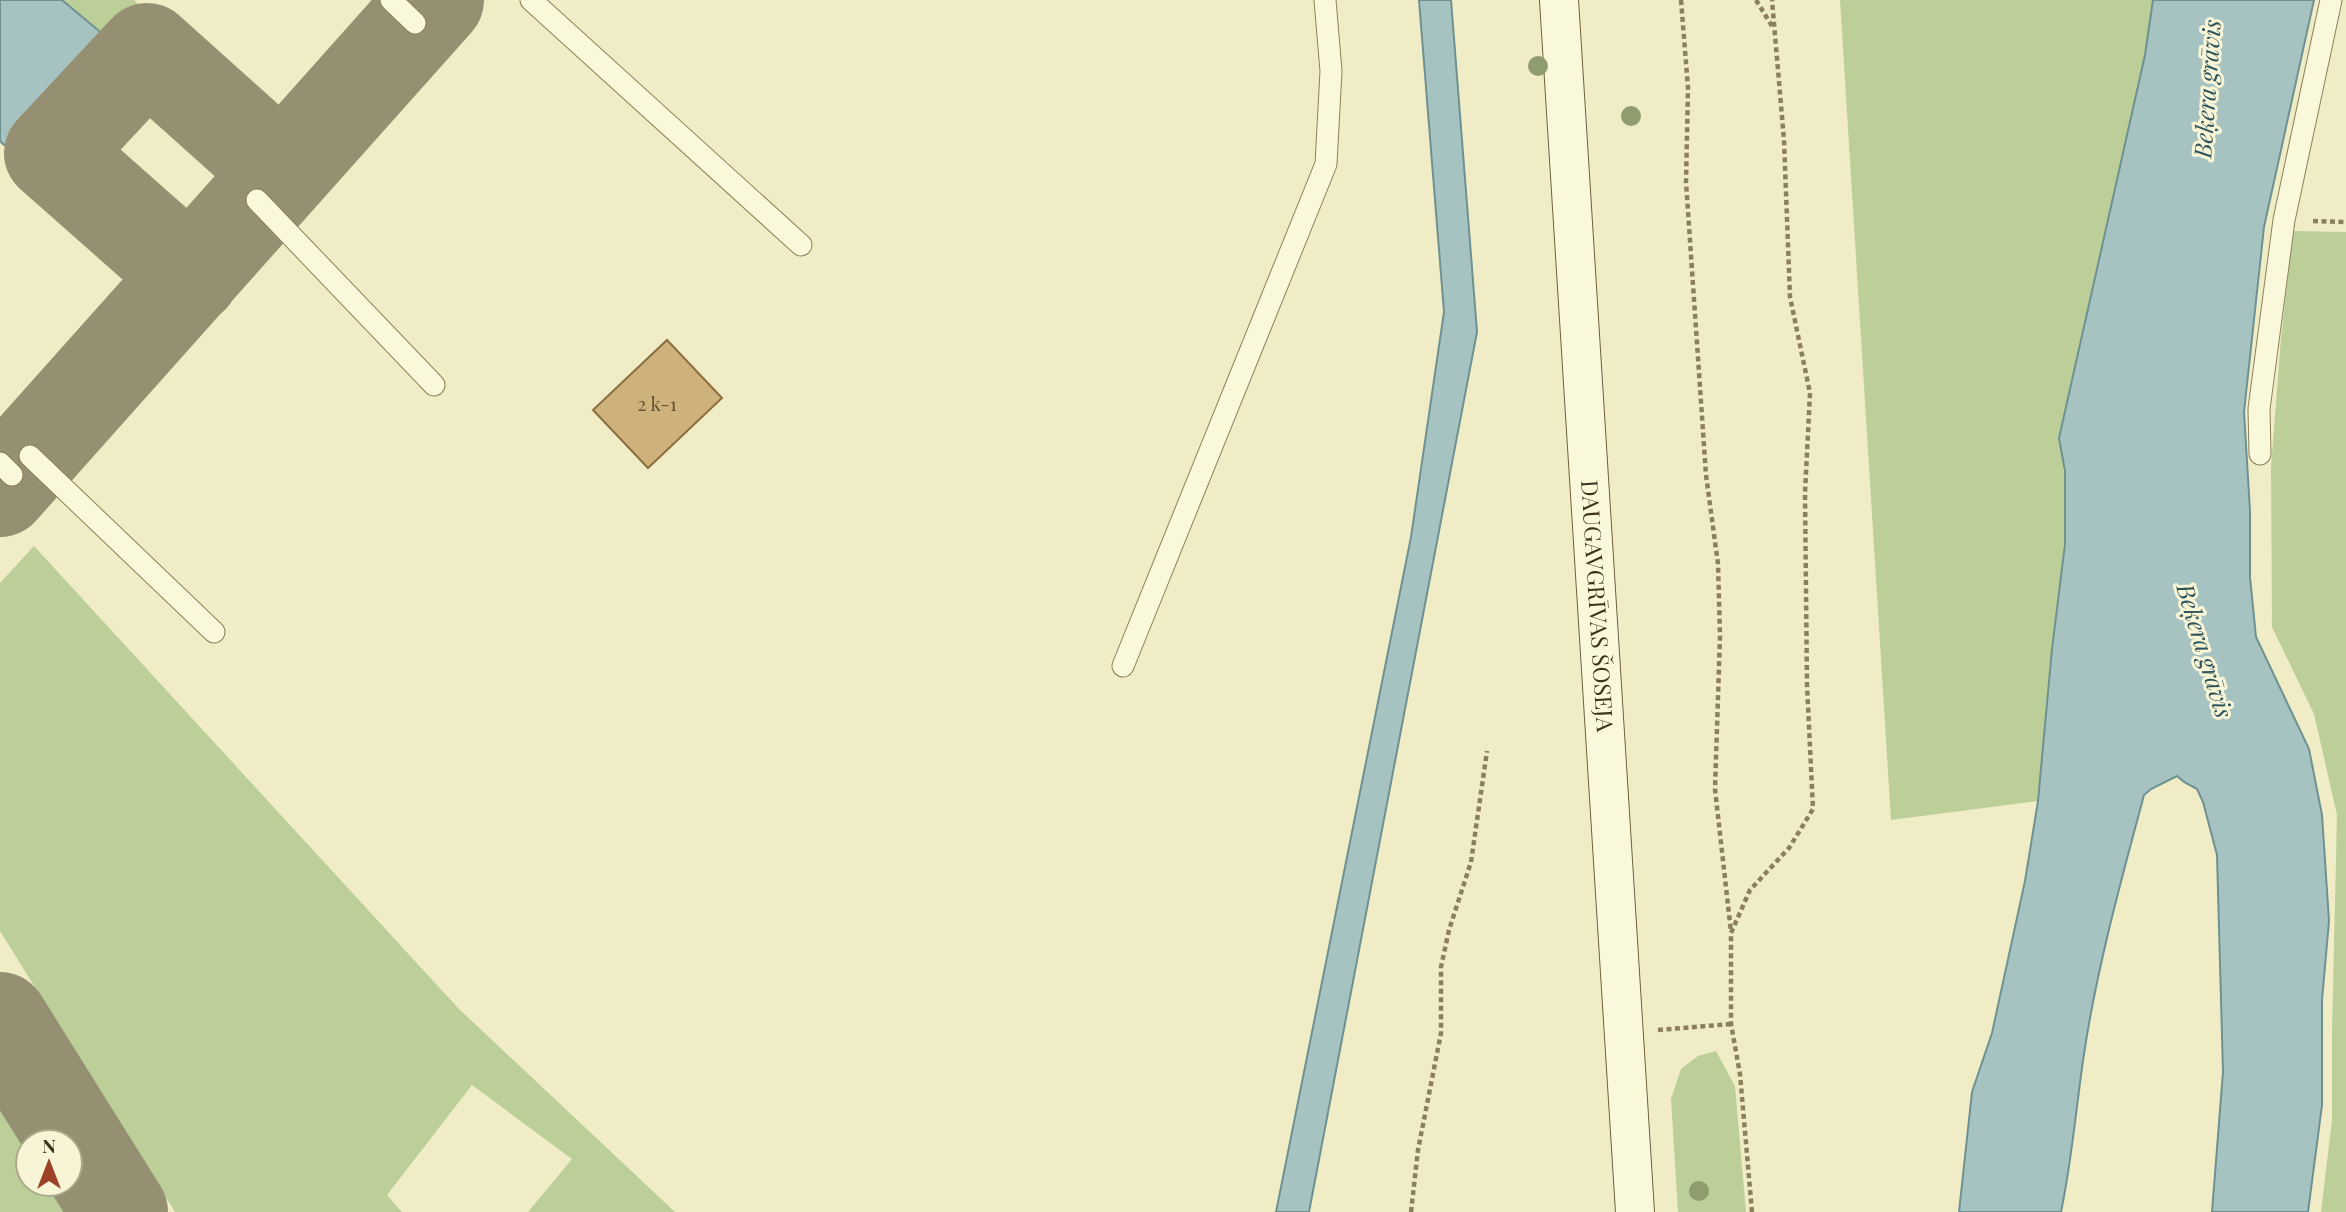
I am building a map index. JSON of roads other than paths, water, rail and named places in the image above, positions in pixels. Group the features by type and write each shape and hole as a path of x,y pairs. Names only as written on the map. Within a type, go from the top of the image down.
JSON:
{"main road":[{"name":"DAUGAVGRĪVAS ŠOSEJA","path":"1559,0 1635,1212"}],"lane":[{"path":"391,0 415,23"},
{"path":"531,0 801,246"},
{"path":"1122,666 1326,164 1331,71 1325,0"},
{"path":"2260,454 2259,409 2284,220 2331,0"},
{"path":"257,201 434,385"},
{"path":"30,456 214,632"}],"water":[{"path":"0,0 62,0 117,46 31,145 4,145 0,141"},
{"path":"1419,0 1451,0 1477,332 1309,1212 1276,1212 1411,537 1444,312"},
{"name":"Beķera grāvis","path":"2153,0 2314,0 2264,227 2244,412 2250,511 2250,577 2256,637 2309,749 2322,815 2329,921 2322,1000 2322,1105 2308,1212 2212,1212 2223,1072 2217,855 2197,789 2177,776 2144,795 2089,1021 2061,1212 1959,1212 1972,1092 1992,1033 2025,881 2038,801 2065,544 2065,471 2059,438 2145,55"}]}
